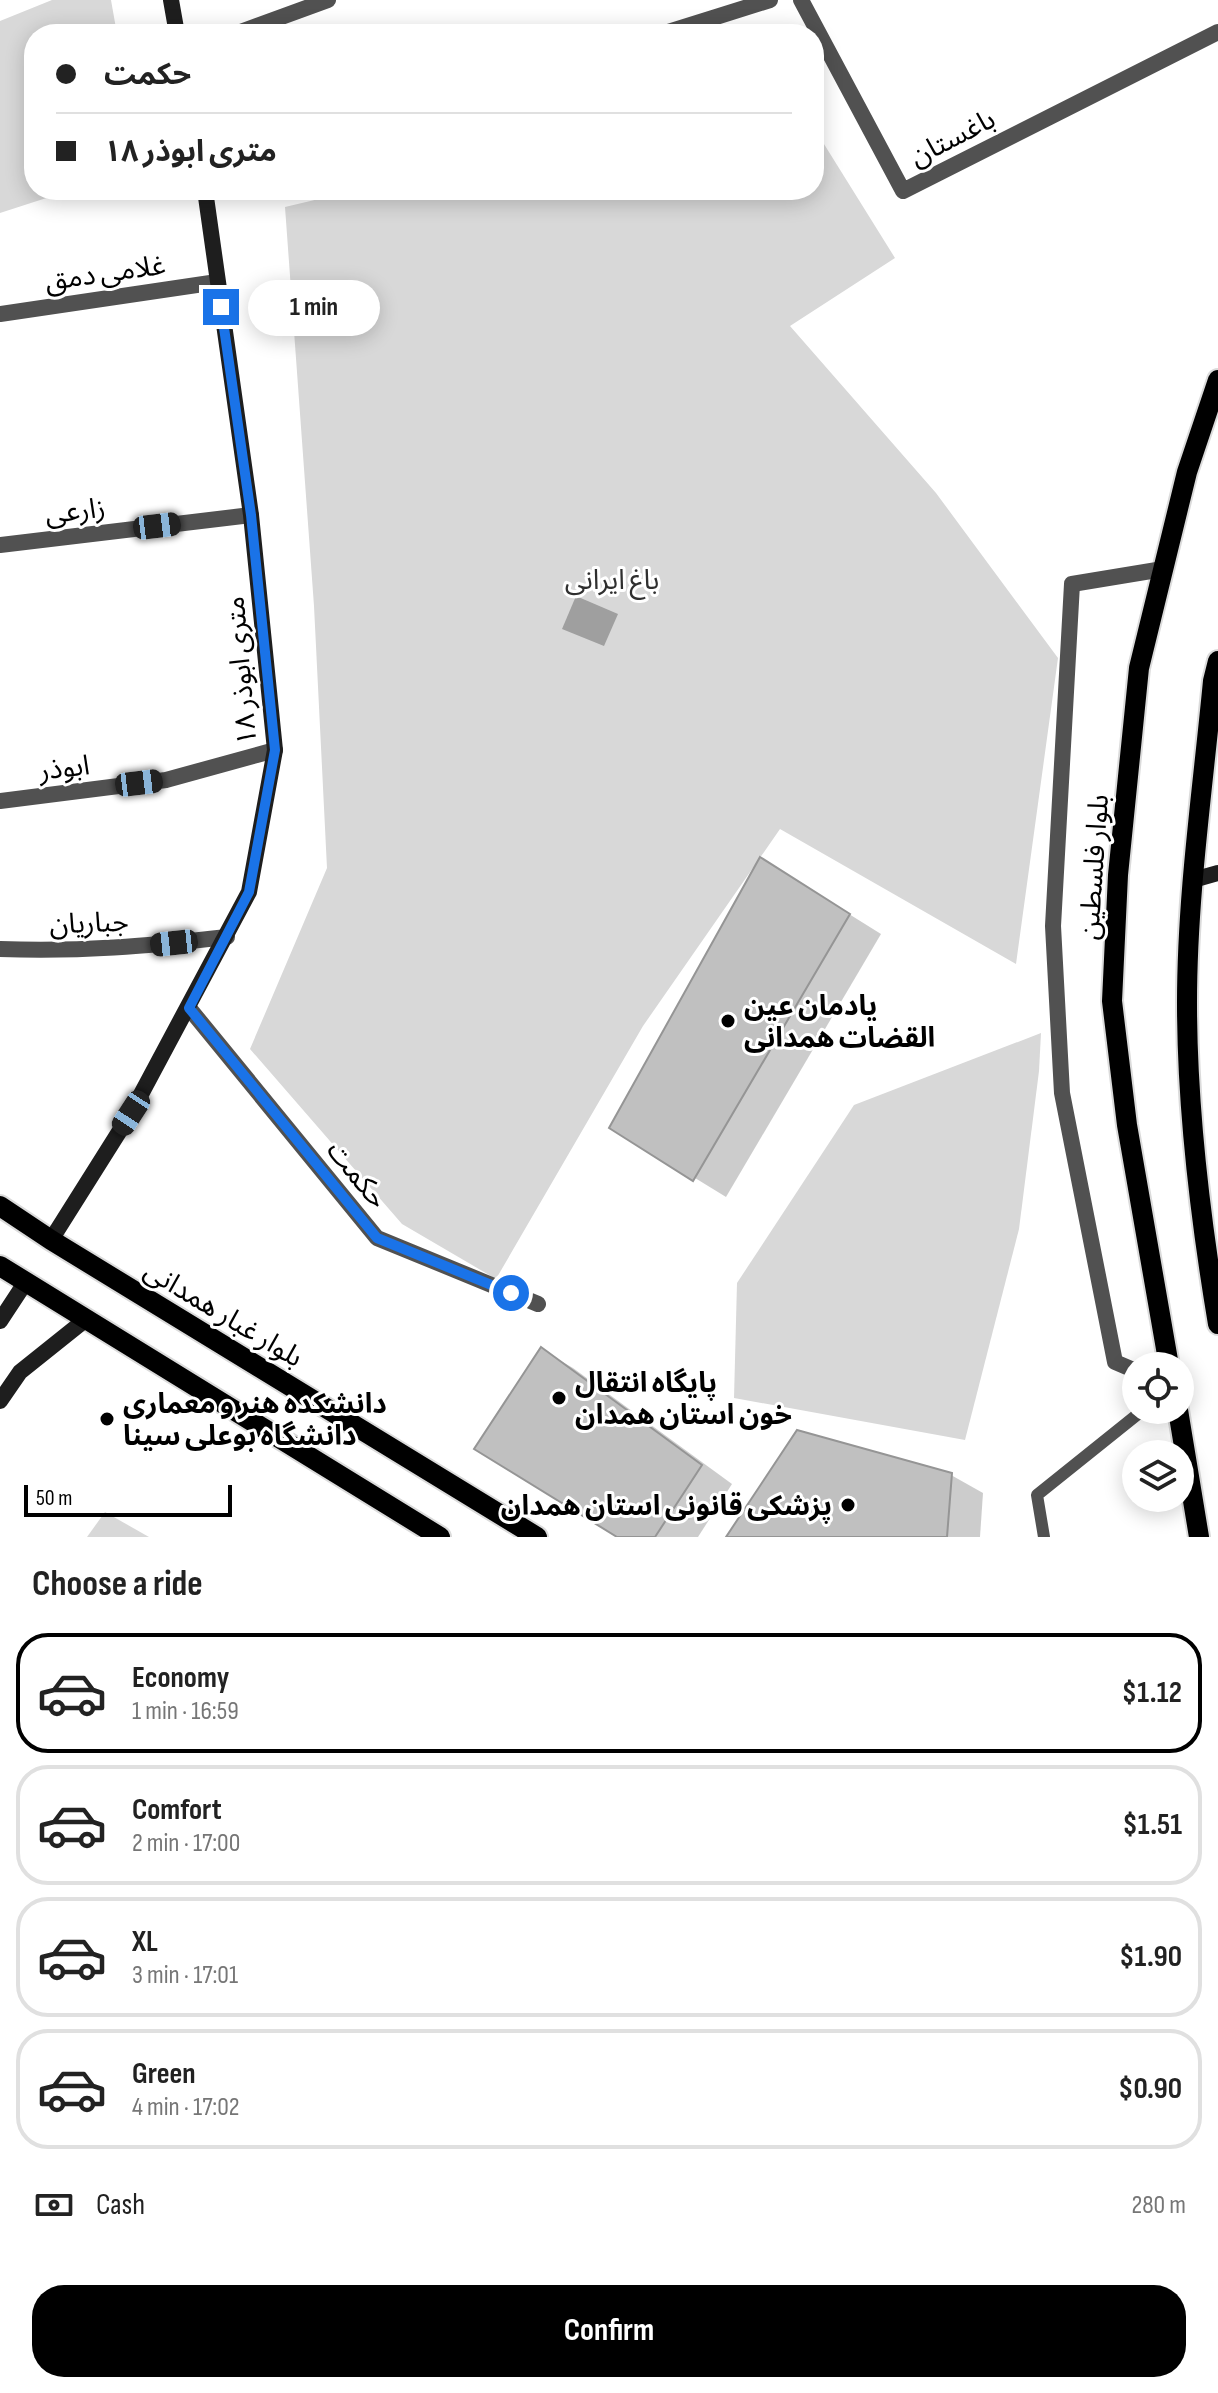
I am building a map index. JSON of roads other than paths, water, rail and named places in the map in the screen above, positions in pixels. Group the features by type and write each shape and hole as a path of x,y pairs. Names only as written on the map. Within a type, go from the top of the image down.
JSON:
{"main road":[{"name":"بلوار فلسطین","path":"1167,1352 1127,1125 1112,1001 1118,875 1139,668 1187,472 1218,380"},
{"path":"1218,661 1213,681 1193,880 1187,1001 1191,1122 1203,1233 1218,1324"},
{"name":"بلوار غبار همدانی","path":"0,1206 537,1537"},
{"path":"0,1266 440,1537"},
{"path":"1180,1424 1199,1537"}],"street":[{"path":"171,0 175,24"},
{"path":"262,24 328,0"},
{"path":"694,24 770,0"},
{"name":"باغستان","path":"801,0 814,24"},
{"name":"باغستان","path":"824,43 903,191 1218,32"},
{"name":"۱۸ متری ابوذر","path":"51,1240 131,1113 249,892 275,750 251,515 206,200"},
{"name":"غلامی دمق","path":"0,314 217,282"},
{"name":"زارعی","path":"0,545 251,515"},
{"path":"1122,1365 1115,1362 1062,1093 1053,926 1072,584 1163,569"},
{"name":"ابوذر","path":"0,801 166,780 275,750"},
{"path":"1193,880 1218,873"},
{"name":"جباریان","path":"0,949 107,949 227,937"},
{"name":"حکمت","path":"189,1008 377,1238 538,1304"},
{"path":"0,1321 25,1283"},
{"path":"0,1401 20,1372 85,1320"}],"lane":[{"path":"1044,1537 1037,1495 1126,1424"}],"place":[{"name":"یادمان عین القضات همدانی","path":"728,1021"},
{"name":"پایگاه انتقال خون استان همدان","path":"559,1398"},
{"name":"دانشکده هنر و معماری دانشگاه بوعلی سینا","path":"107,1419"},
{"name":"پزشکی قانونی استان همدان","path":"848,1505"}],"park label":[{"name":"باغ ایرانی","path":"612,579"}]}
